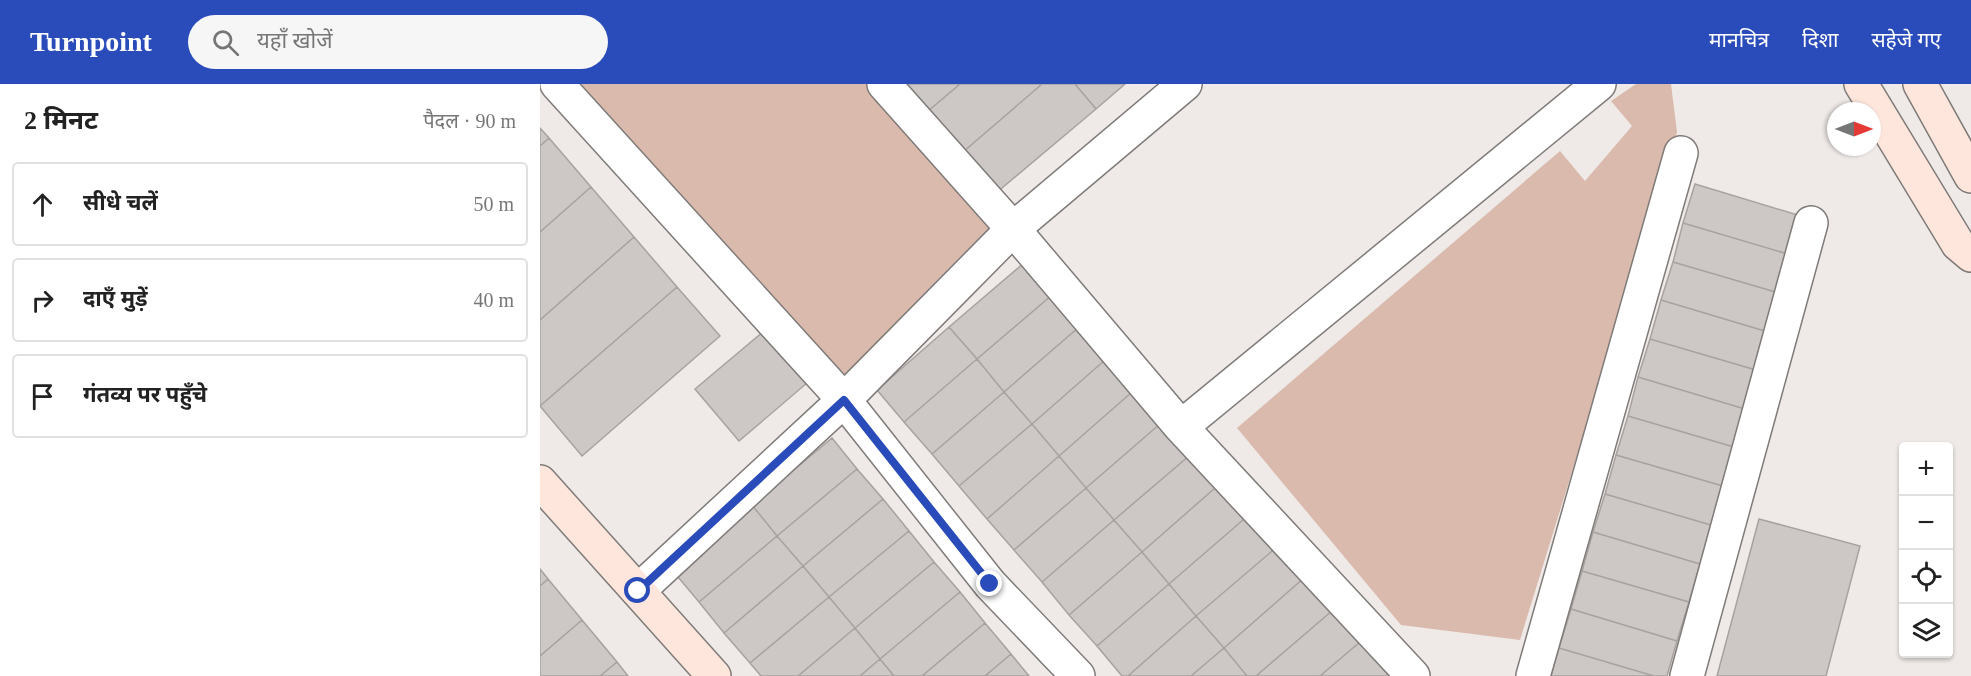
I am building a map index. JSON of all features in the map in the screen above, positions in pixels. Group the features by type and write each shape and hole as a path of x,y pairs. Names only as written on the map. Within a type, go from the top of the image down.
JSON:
{"main road":[{"path":"1861,84 1958,244 1971,255"},
{"path":"1920,84 1971,176"},
{"path":"540,482 714,676"}],"street":[{"path":"556,84 844,400 990,584 1078,676"},
{"path":"884,84 1013,229 1181,427 1413,676"},
{"path":"638,591 844,400 1013,229 1185,84"},
{"path":"1181,427 1599,84"},
{"path":"1533,676 1681,153"},
{"path":"1687,676 1811,223"}],"shaded area":[{"path":"573,84 874,84 1005,228 844,389"},
{"path":"1636,84 1671,84 1677,132 1520,640 1401,625 1237,428 1560,151 1585,181 1632,126 1611,101"}],"building":[{"path":"893,84 960,84 921,117"},
{"path":"960,84 1042,84 956,158 921,117"},
{"path":"1042,84 1075,84 1096,109 990,198 956,158"},
{"path":"1075,84 1125,84 1096,109"},
{"path":"540,128 549,138 540,146"},
{"path":"549,138 591,187 540,232 540,146"},
{"path":"1695,184 1801,216 1791,255 1683,223"},
{"path":"591,187 634,237 540,320 540,232"},
{"path":"1683,223 1791,255 1779,293 1673,262"},
{"path":"634,237 677,287 540,406 540,320"},
{"path":"1031,257 1059,289 977,359 949,327"},
{"path":"1673,262 1779,293 1768,332 1661,300"},
{"path":"677,287 720,336 582,456 540,406"},
{"path":"1059,289 1086,321 1004,392 977,359"},
{"path":"1661,300 1768,332 1756,370 1650,339"},
{"path":"1086,321 1113,353 1032,424 1004,392"},
{"path":"770,326 814,377 739,441 695,389"},
{"path":"949,327 977,359 904,422 877,390"},
{"path":"1650,339 1756,370 1745,409 1638,377"},
{"path":"1113,353 1140,385 1059,456 1032,424"},
{"path":"977,359 1004,392 932,454 904,422"},
{"path":"1638,377 1745,409 1734,447 1628,416"},
{"path":"1140,385 1168,417 1086,488 1059,456"},
{"path":"1004,392 1032,424 959,486 932,454"},
{"path":"1628,416 1734,447 1723,486 1616,455"},
{"path":"1168,417 1196,450 1114,520 1086,488"},
{"path":"1032,424 1059,456 987,519 959,486"},
{"path":"832,438 857,469 777,536 752,505"},
{"path":"1196,450 1223,481 1142,552 1114,520"},
{"path":"1616,455 1723,486 1711,525 1605,494"},
{"path":"1059,456 1086,488 1014,550 987,519"},
{"path":"857,469 883,499 803,566 777,536"},
{"path":"1223,481 1251,513 1169,584 1142,552"},
{"path":"1086,488 1114,520 1042,582 1014,550"},
{"path":"1605,494 1711,525 1700,564 1593,532"},
{"path":"883,499 909,531 829,597 803,566"},
{"path":"752,505 777,536 699,602 673,571"},
{"path":"1251,513 1278,546 1196,616 1169,584"},
{"path":"1759,519 1860,546 1826,676 1717,676"},
{"path":"1114,520 1142,552 1069,615 1042,582"},
{"path":"909,531 934,562 855,628 829,597"},
{"path":"1593,532 1700,564 1689,602 1582,571"},
{"path":"777,536 803,566 724,633 699,602"},
{"path":"1278,546 1305,577 1224,648 1196,616"},
{"path":"1142,552 1169,584 1097,646 1069,615"},
{"path":"934,562 960,592 880,659 855,628"},
{"path":"803,566 829,597 750,663 724,633"},
{"path":"540,569 548,579 540,586"},
{"path":"1582,571 1689,602 1677,641 1571,609"},
{"path":"1305,577 1333,610 1256,676 1247,676 1224,648"},
{"path":"548,579 582,620 540,656 540,586"},
{"path":"1169,584 1196,616 1128,676 1122,676 1097,646"},
{"path":"960,592 985,623 922,676 894,676 880,659"},
{"path":"829,597 855,628 798,676 761,676 750,663"},
{"path":"1571,609 1677,641 1667,676 1654,676 1559,648"},
{"path":"1333,610 1360,642 1320,676 1256,676"},
{"path":"1196,616 1224,648 1191,676 1128,676"},
{"path":"582,620 617,662 600,676 540,676 540,656"},
{"path":"985,623 1011,654 985,676 922,676"},
{"path":"855,628 880,659 860,676 798,676"},
{"path":"1360,642 1388,674 1386,676 1320,676"},
{"path":"1224,648 1247,676 1191,676"},
{"path":"1559,648 1654,676 1551,676"},
{"path":"1011,654 1029,676 985,676"},
{"path":"880,659 894,676 860,676"},
{"path":"617,662 628,676 600,676"}],"route":[{"path":"638,591 844,400 990,584"}]}
